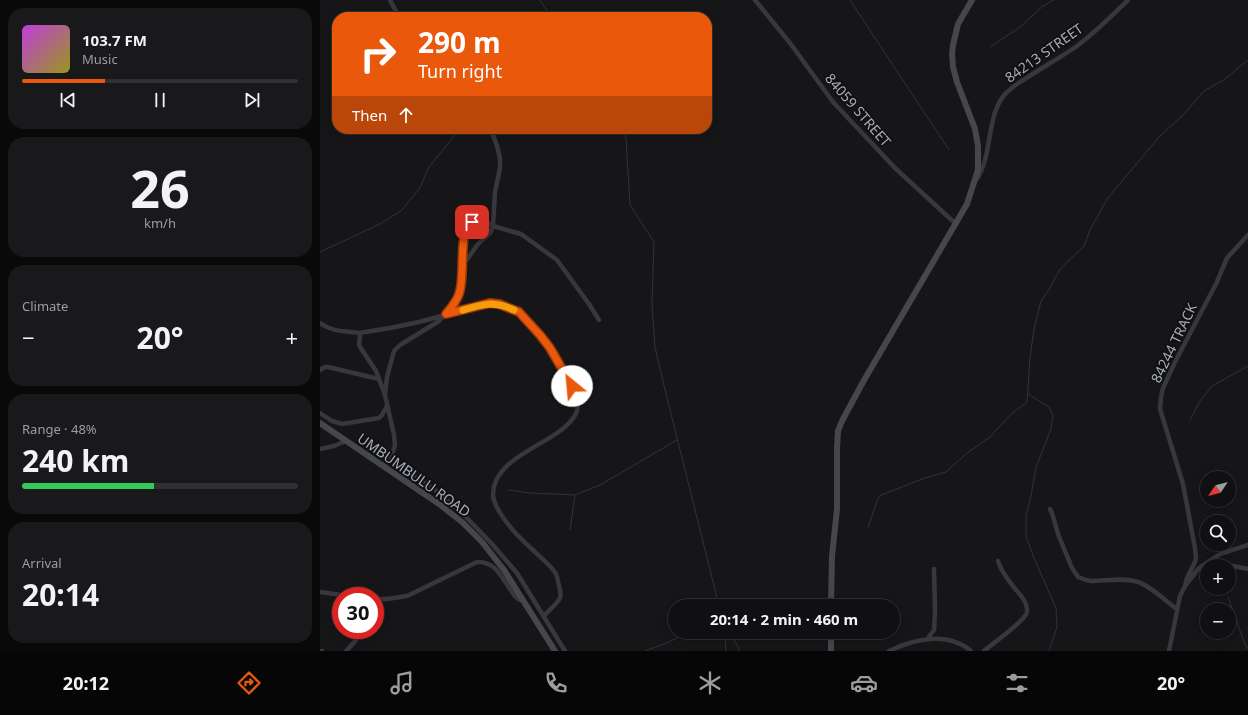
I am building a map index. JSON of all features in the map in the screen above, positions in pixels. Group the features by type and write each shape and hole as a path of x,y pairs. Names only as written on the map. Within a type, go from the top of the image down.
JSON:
{"street":[{"path":"390,0 396,12"},
{"name":"84059 STREET","path":"755,0 790,42 833,102 895,168 956,224"},
{"path":"831,599 832,556 837,509 838,431 863,382 967,204 976,180 979,156 976,129 957,82 952,54 958,24 972,0"},
{"name":"84213 STREET","path":"976,180 982,170 993,118 998,104 1006,93 1018,83 1072,50 1128,0"},
{"path":"463,265 478,244 490,233 492,226 495,192 500,168 500,158 493,134"},
{"path":"383,466 392,455 395,445 386,395 387,376 394,351 400,345 439,320 452,306 462,285 466,228 472,222 477,221 488,223 492,226 521,234 557,260 599,320"},
{"name":"84244 TRACK","path":"1169,651 1180,596 1195,562 1195,548 1183,484 1160,409 1161,397 1169,373 1216,284 1227,258 1248,235"},
{"path":"320,323 334,330 359,333 390,328 490,303 499,304 519,312 550,348 568,378 575,394 578,402 576,415 568,424 510,464 497,479 493,494 496,506 502,517 515,533 544,560 556,574 560,598 544,616"},
{"path":"359,333 359,345 372,363 386,395"},
{"path":"320,370 325,367 379,379"},
{"path":"320,413 332,422 342,424 379,418 387,406"},
{"name":"UMBUMBULU ROAD","path":"320,423 439,504 467,527 482,542 504,570 555,651"},
{"path":"321,448 334,446 346,441"},
{"path":"388,460 434,490 465,516 492,544 517,573 565,651"},
{"path":"1050,509 1058,534 1072,568 1078,577 1091,581 1123,580 1139,582 1150,588 1177,609"},
{"path":"1213,559 1220,554 1248,545"},
{"path":"984,651 1026,617 1027,611 1025,602 1000,569 998,561"},
{"path":"384,599 407,596 477,562 484,562 491,564 497,570 514,596 524,601"},
{"path":"1184,586 1200,567"},
{"path":"1236,567 1248,569"},
{"path":"926,640 934,630 934,569"},
{"path":"320,592 332,594"},
{"path":"888,651 915,642 935,638 950,640 971,651"},
{"path":"346,651 354,644 357,639"},
{"path":"830,639 831,651"}],"waterway":[{"path":"540,0 548,12"},
{"path":"850,0 949,150"},
{"path":"990,47 1020,27 1043,6 1054,0"},
{"path":"868,527 879,496 922,479 946,472 966,454 990,437 1010,415 1027,402 1030,357 1034,329 1041,301 1060,269 1084,246 1090,230 1107,199 1160,136 1184,114 1204,91 1225,79 1248,60"},
{"path":"320,252 380,224 402,210 420,188 429,167 456,134"},
{"path":"624,134 630,205 654,242 652,304 655,347 717,599"},
{"path":"1190,420 1200,401 1212,386 1248,366"},
{"path":"1028,394 1049,407 1053,415 1051,429 1036,467 1026,515 1026,536 1056,608 1057,627 1049,651"},
{"path":"508,490 530,493 575,495 600,485 677,440"},
{"path":"570,530 575,495"},
{"path":"1228,597 1244,642 1248,649"},
{"path":"645,651 674,639"},
{"path":"725,639 726,651"},
{"path":"734,639 740,651"}],"slow traffic":[{"path":"463,310 490,303 499,304 514,310"}],"route":[{"path":"472,222 468,224 466,228 462,285 459,294 446,314 490,303 499,304 519,312 550,348 572,386"}]}
